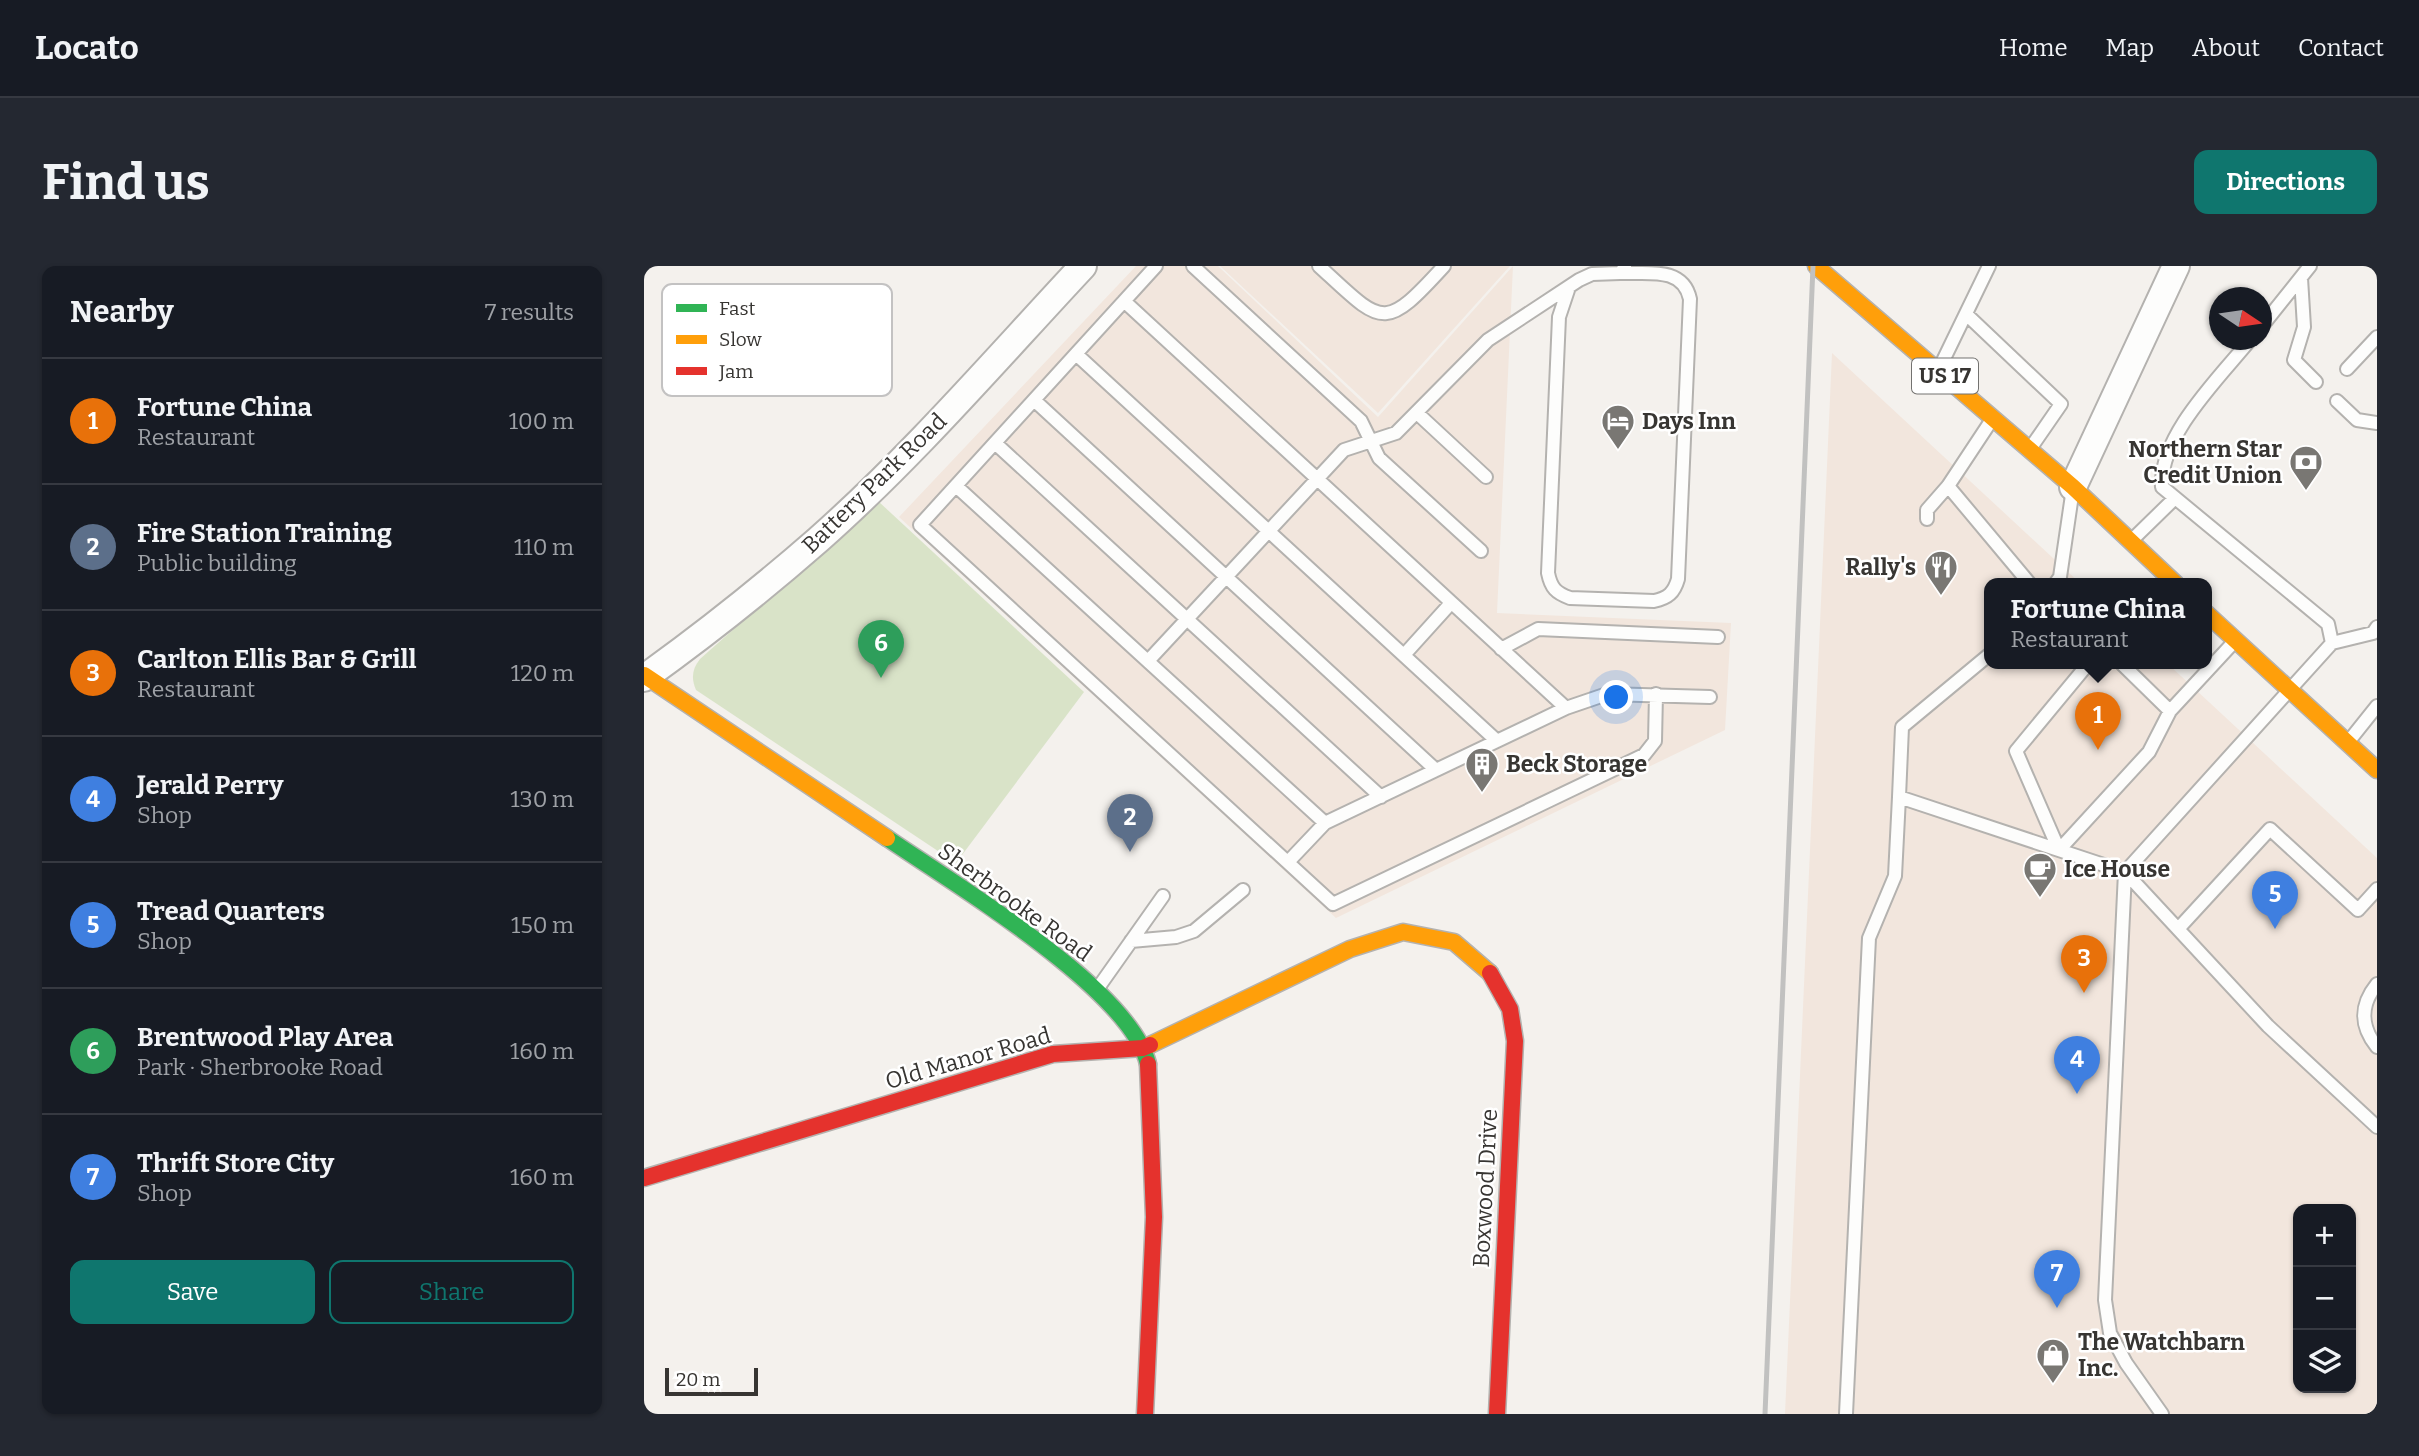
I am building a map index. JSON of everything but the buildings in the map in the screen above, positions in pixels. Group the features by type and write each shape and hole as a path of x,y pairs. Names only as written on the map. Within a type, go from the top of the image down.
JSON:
{"street":[{"name":"Battery Park Road","path":"645,677 718,624 819,539 900,462 1083,266"},
{"name":"US 17","path":"1816,266 2073,487 2170,578"},
{"path":"2073,487 2176,266"},
{"path":"2212,618 2377,770"},
{"name":"Sherbrooke Road","path":"645,677 1028,934 1074,970 1143,1048 1149,1075 1156,1150 1145,1414"},
{"name":"Old Manor Road","path":"644,1178 1053,1054 1143,1048 1350,949 1403,932 1431,935 1454,942 1488,970"},
{"name":"Boxwood Drive","path":"1488,970 1510,1009 1515,1041 1497,1414"}],"lane":[{"path":"1156,266 920,525 1333,904 1644,755 1655,741 1656,694"},
{"path":"1193,266 1361,421 1379,458 1481,551"},
{"path":"1319,266 1362,305 1386,314 1400,311 1410,303 1444,266"},
{"path":"1938,371 1989,266"},
{"path":"2272,314 2311,266"},
{"path":"1148,661 1344,450 1396,433 1488,340 1592,274 1623,269 1668,274 1679,278 1687,287 1690,299 1678,579 1675,590 1666,598 1654,601 1570,598 1559,594 1550,585 1548,573 1559,317 1569,290"},
{"path":"2301,278 2304,327 2294,360 2316,382"},
{"path":"1124,301 1566,708"},
{"path":"1966,314 2061,404 2030,450"},
{"path":"2347,369 2377,337"},
{"path":"2242,350 2186,419 2161,469 2162,487 2328,624 2332,643"},
{"path":"1076,354 1497,741"},
{"path":"1034,400 1436,770"},
{"path":"2337,401 2357,419 2377,423"},
{"path":"1417,413 1486,477"},
{"path":"1927,519 1927,510 1948,486 1993,418"},
{"path":"996,443 1381,797"},
{"path":"956,486 1325,823"},
{"path":"1948,486 2025,578"},
{"path":"2059,578 2073,487"},
{"path":"2131,541 2175,498"},
{"path":"2153,578 2160,569"},
{"path":"1404,655 1451,603"},
{"path":"2162,1414 2126,1363 2110,1333 2105,1300 2124,872 2287,689 2332,643 2373,633 2377,627"},
{"path":"1501,649 1538,629 1718,637"},
{"path":"2212,665 2235,640"},
{"path":"1846,1414 1869,938 1895,876 1902,727 1984,659"},
{"path":"2059,850 2016,751 2084,669"},
{"path":"2127,669 2170,711"},
{"path":"2059,850 2149,752 2170,711 2208,669"},
{"path":"1288,862 1325,823 1566,708 1607,694 1710,696"},
{"path":"2348,743 2377,706"},
{"path":"1899,797 2124,872 2268,1026 2377,1127"},
{"path":"2178,929 2270,829 2358,910 2377,889"},
{"path":"1131,941 1185,935 1202,926 1243,890"},
{"path":"1096,992 1163,895"},
{"path":"2377,984 2367,998 2363,1011 2364,1024 2377,1047"}],"shaded area":[{"path":"1136,266 1218,266 1378,417 1513,266 1497,613 1731,623 1725,730 1336,918 899,517"},
{"path":"1220,266 1510,266 1378,413"},
{"path":"1832,353 2075,578 1984,578 1984,669 2173,669 2377,858 2377,1414 1785,1414"}],"green space":[{"path":"878,501 1084,692 956,863 696,690 693,682 695,666 700,659"}],"railway":[{"path":"1765,1414 1813,266"}],"traffic: fast":[{"path":"887,838 993,909 1075,971 1109,1003 1135,1035 1148,1064"}],"traffic: slow":[{"path":"1816,266 2073,487 2170,578"},
{"path":"2212,619 2377,770"},
{"path":"644,675 887,838"},
{"path":"1150,1045 1350,949 1403,932 1454,942 1490,973"}],"traffic: jam":[{"path":"1490,973 1510,1009 1515,1041 1497,1414"},
{"path":"644,1178 1053,1054 1143,1048 1150,1045"},
{"path":"1145,1414 1154,1217 1148,1064"}],"place":[{"name":"Days Inn","path":"1618,451"},
{"name":"Northern Star Credit Union","path":"2306,492"},
{"name":"Rally's","path":"1941,597"},
{"name":"Brentwood Play Area","path":"881,678"},
{"name":"Fortune China","path":"2098,750"},
{"name":"Beck Storage","path":"1482,794"},
{"name":"Fire Station Training","path":"1130,852"},
{"name":"Ice House","path":"2040,899"},
{"name":"Tread Quarters","path":"2275,929"},
{"name":"Carlton Ellis Bar & Grill","path":"2084,993"},
{"name":"Jerald Perry","path":"2077,1094"},
{"name":"Thrift Store City","path":"2057,1308"},
{"name":"The Watchbarn Inc.","path":"2053,1385"}]}
